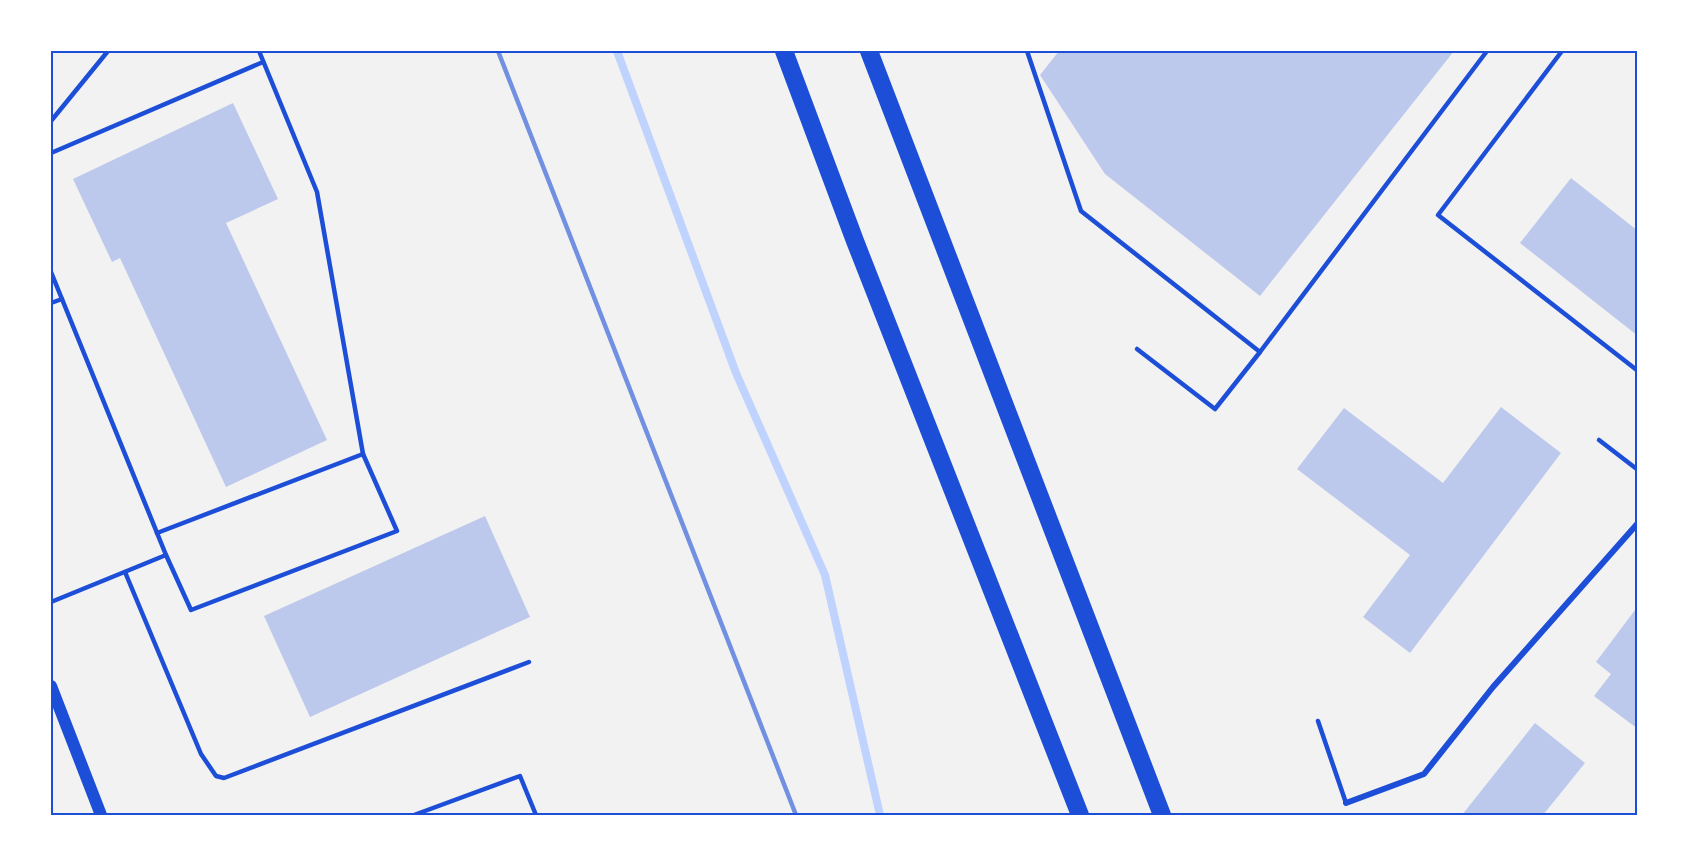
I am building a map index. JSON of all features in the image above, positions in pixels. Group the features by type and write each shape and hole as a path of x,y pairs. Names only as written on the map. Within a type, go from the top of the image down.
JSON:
{"highway":[{"path":"784,51 863,263 1080,815"},
{"path":"869,51 1162,815"}],"main road":[{"path":"51,686 101,815"}],"street":[{"path":"1346,803 1424,774 1493,687 1638,523"}],"lane":[{"path":"51,121 108,51"},
{"path":"51,272 166,555 191,610 397,531 363,454 317,192 259,51"},
{"path":"1027,51 1081,211 1260,352"},
{"path":"1137,350 1215,409 1487,51"},
{"path":"1562,51 1438,215 1638,371"},
{"path":"51,153 263,62"},
{"path":"51,303 62,299"},
{"path":"1599,440 1638,470"},
{"path":"157,533 363,454"},
{"path":"51,602 166,555"},
{"path":"125,572 201,754 216,776 224,778 529,662"},
{"path":"1318,720 1346,803"},
{"path":"414,815 520,776 536,815"}],"building":[{"path":"1059,51 1454,51 1260,296 1105,174 1040,75"},
{"path":"233,103 278,199 226,223 327,440 226,487 120,258 112,262 73,179"},
{"path":"1571,178 1638,231 1638,336 1520,243"},
{"path":"1501,407 1561,453 1410,653 1363,617 1410,555 1297,469 1344,408 1443,483"},
{"path":"485,516 530,617 310,717 264,616"},
{"path":"1638,606 1638,729 1594,696 1611,674 1596,662"},
{"path":"1535,723 1585,763 1543,815 1462,815"}],"waterway":[{"path":"617,51 736,373 825,575 880,815"}],"railway":[{"path":"498,51 796,815"}]}
